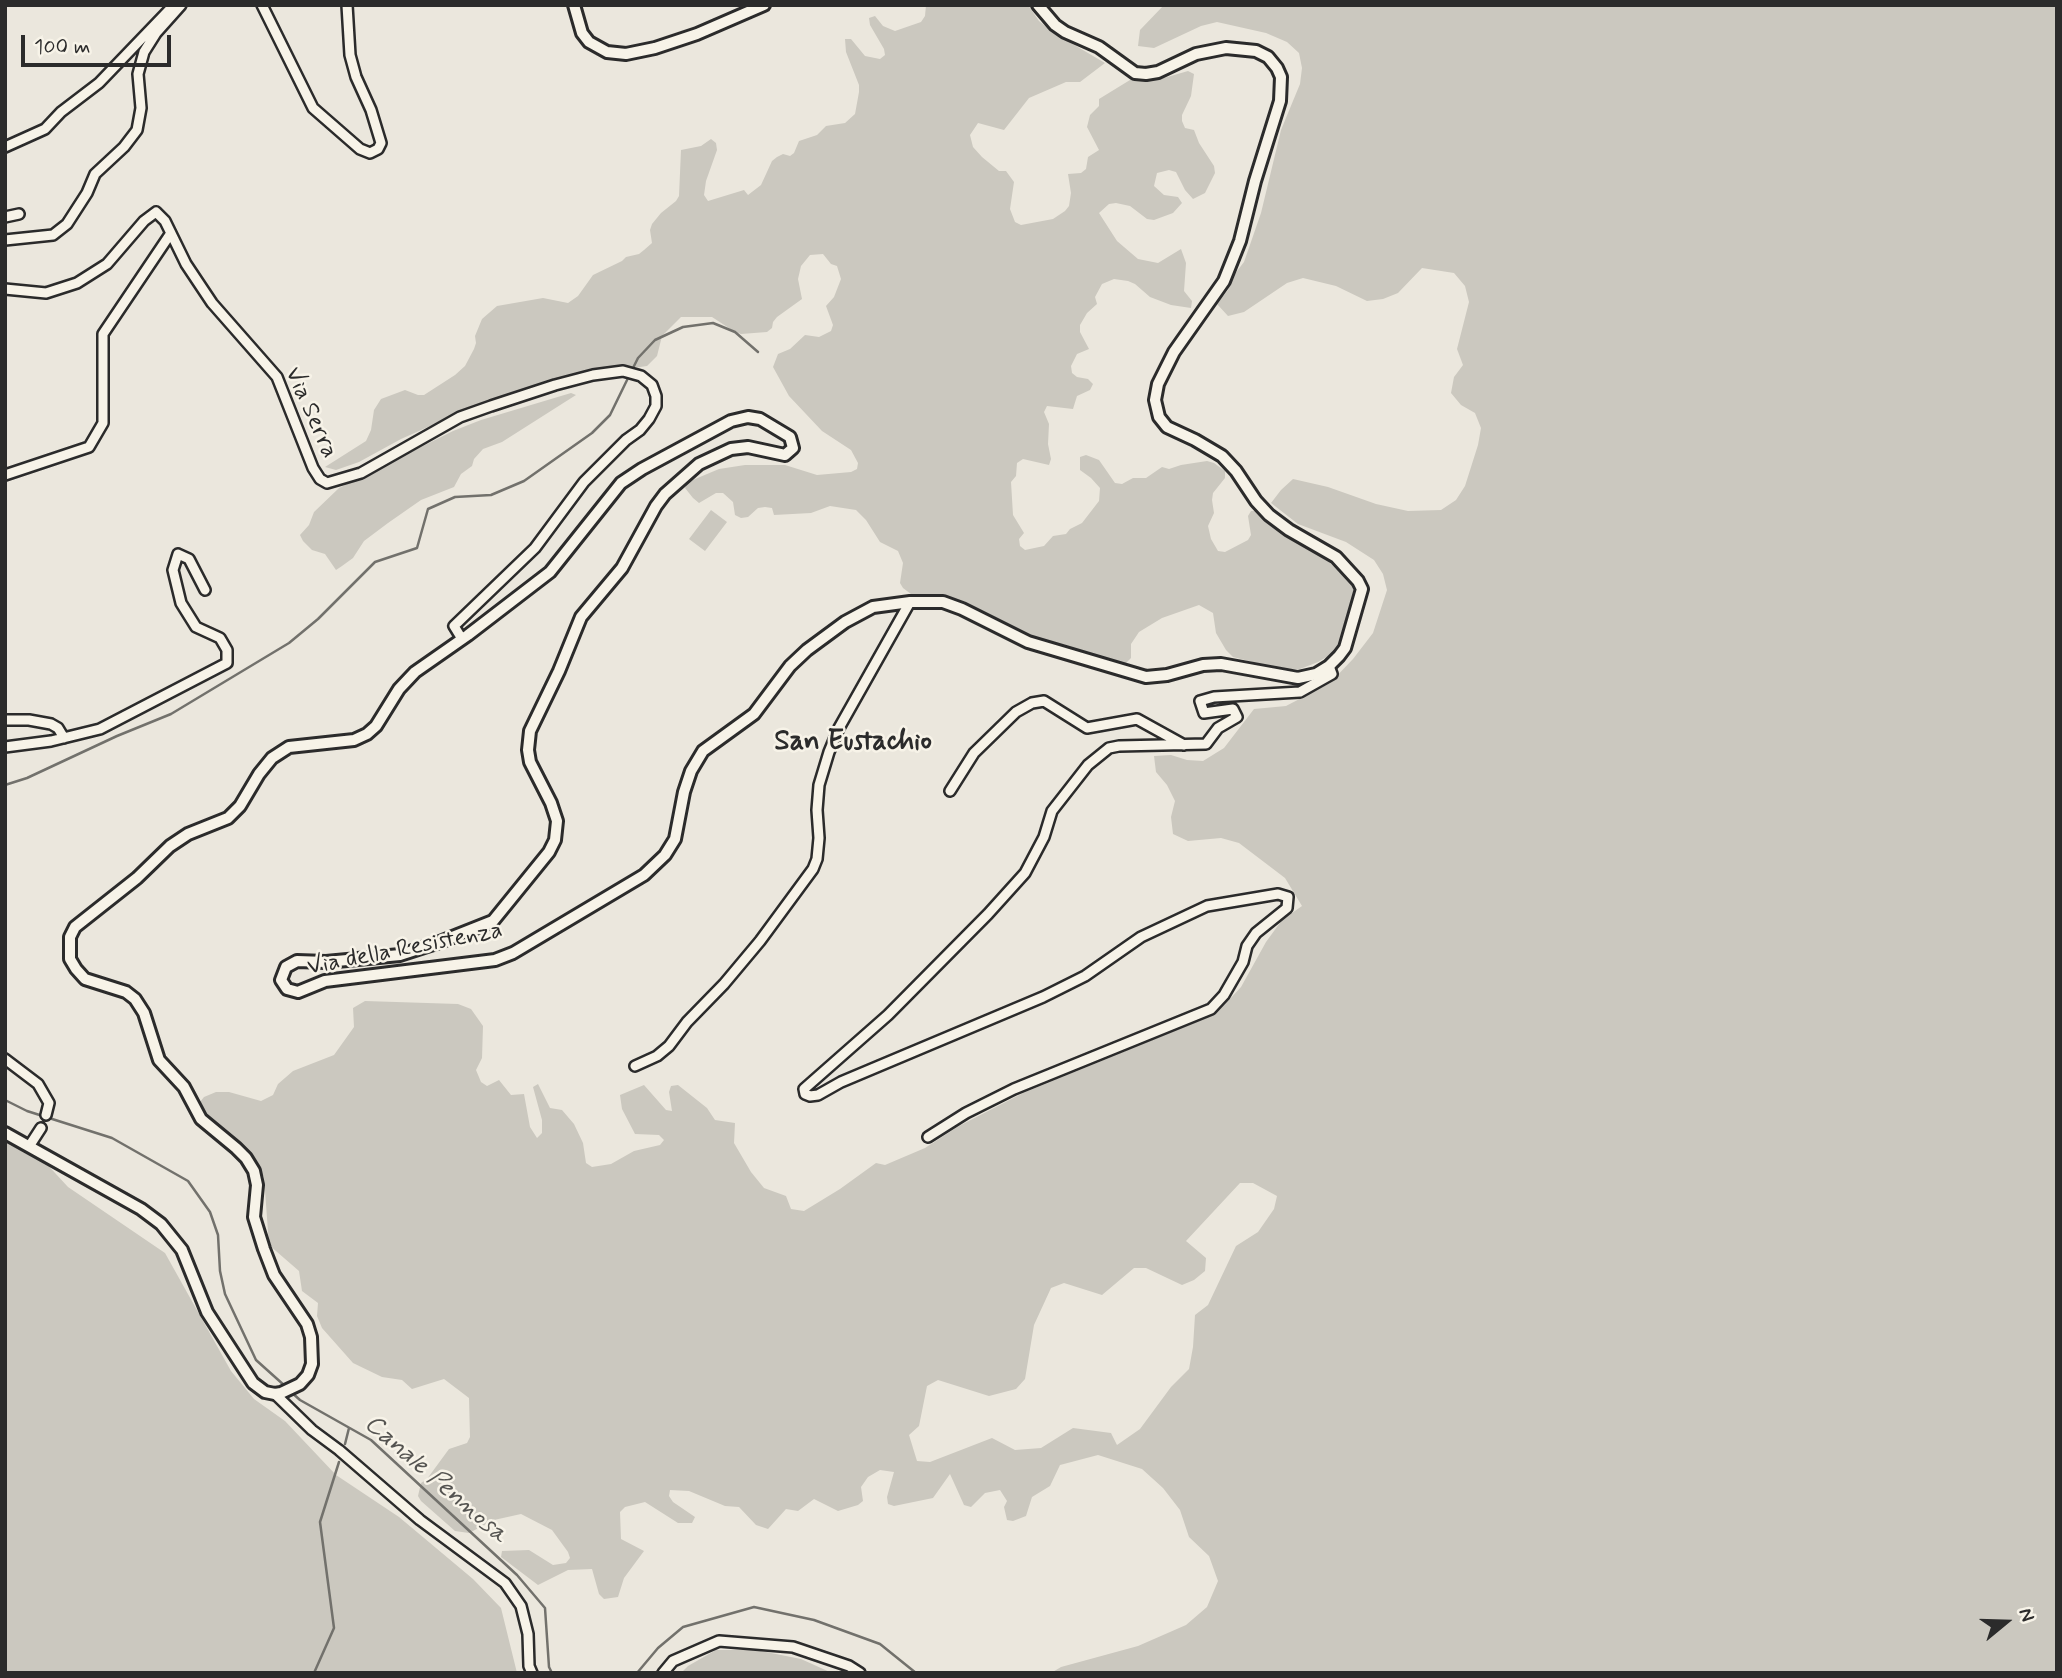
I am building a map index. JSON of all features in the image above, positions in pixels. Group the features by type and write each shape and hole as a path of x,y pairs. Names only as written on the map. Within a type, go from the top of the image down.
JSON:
{"street":[{"path":"5,147 46,129 61,112 99,83 173,5"},
{"path":"5,240 52,236 67,223 87,193 95,174 124,147 137,130 141,108 138,74 144,52 156,33 181,5"},
{"path":"262,5 313,108 360,149 370,153 377,149 381,142 353,66 347,5"},
{"path":"574,5 582,33 589,42 607,52 626,54 655,48 696,34 764,5"},
{"path":"928,1137 966,1113 1014,1089 1211,1009 1224,995 1243,962 1247,946 1256,933 1287,908 1288,897 1278,894 1207,906 1141,937 1085,976 1043,997 841,1082 818,1095 805,1094 804,1089 888,1015 1025,873 1044,837 1052,811 1088,765 1109,748 1119,746 1206,744 1218,728 1237,717 1233,709 1203,713 1200,701 1300,692 1332,674 1329,666 1345,649 1362,589 1359,581 1336,557 1269,515 1236,471 1213,449 1167,427 1159,417 1155,400 1158,384 1174,352 1224,281 1240,241 1280,101 1281,77 1277,68 1268,57 1256,51 1226,48 1196,54 1158,72 1135,73 1099,47 1055,25 1038,5"},
{"name":"Via Serra","path":"5,289 46,293 77,283 107,264 156,212 212,303 277,377 313,468 320,480 327,482 361,473 460,417 555,385 622,371 641,376 652,385 656,396 656,406 649,419 584,482 535,548 454,626 462,639"},
{"path":"5,217 19,215"},
{"path":"5,475 89,447 103,423 103,334 171,233"},
{"name":"Via della Resistenza","path":"278,1394 300,1384 308,1375 312,1364 311,1337 307,1324 274,1275 264,1249 254,1217 257,1185 254,1171 236,1147 201,1119 184,1087 159,1060 144,1013 135,999 126,992 85,979 75,969 70,959 70,936 75,927 137,878 170,846 188,834 228,818 240,806 272,758 289,747 354,740 367,734 376,726 415,671 550,572 621,483 731,421 748,417 760,419 790,436 793,448 785,455 748,447 731,449 699,464 665,494 622,568 581,617 530,731 530,762 557,821 555,840 549,852 502,912 493,921 440,943 400,955 326,962 297,961 286,967 281,980 287,989 298,992 325,981 495,960 513,953 644,875 665,855 675,839 684,792 691,771 703,751 754,714 790,666 845,622 873,607 910,602 943,602 1028,642 1146,677 1221,664 1298,678 1316,674 1329,666"},
{"path":"5,747 100,729 227,663 227,650 220,638 196,627 181,603 173,570 178,554 189,559 205,590"},
{"path":"635,1066 657,1056 676,1039 687,1022 760,941 813,869 819,838 819,785 828,752 910,602"},
{"path":"950,791 975,753 1016,712 1032,703 1044,701 1087,728 1137,719 1186,746"},
{"path":"5,720 51,724 58,728 64,737"},
{"path":"5,1059 38,1084 49,1103 46,1115"},
{"path":"30,1145 41,1128"},
{"path":"5,1133 141,1209 161,1224 182,1250 207,1312 253,1383 265,1392 278,1394 312,1430 420,1520 505,1583 520,1606 528,1634 529,1667 532,1673"},
{"path":"663,1673 673,1661 719,1641 793,1647 849,1666 860,1673"}],"shaded area":[{"path":"926,5 1028,5 1039,21 1054,33 1105,63 1080,82 1066,82 1029,98 1004,130 978,123 970,135 973,147 982,157 999,171 1006,171 1014,182 1010,209 1015,222 1021,225 1053,219 1065,211 1069,206 1071,193 1068,174 1081,173 1086,169 1088,157 1099,150 1087,127 1090,115 1099,106 1099,99 1130,80 1157,80 1188,71 1194,74 1191,96 1182,121 1185,128 1194,130 1214,166 1215,173 1205,193 1193,199 1176,172 1169,170 1157,173 1154,186 1164,195 1178,197 1182,203 1173,213 1154,220 1147,219 1130,206 1116,203 1109,204 1099,213 1117,241 1138,259 1158,263 1181,249 1186,263 1184,291 1192,301 1191,308 1171,305 1150,297 1128,281 1114,279 1102,284 1095,297 1097,304 1087,313 1080,325 1080,332 1089,349 1077,354 1071,366 1072,373 1088,379 1093,384 1090,390 1077,396 1073,409 1047,406 1044,412 1049,424 1049,465 1023,459 1017,463 1016,476 1011,482 1013,515 1024,533 1019,539 1020,546 1025,550 1044,546 1053,536 1066,534 1082,523 1099,501 1100,488 1080,470 1080,457 1086,455 1099,460 1115,483 1122,484 1133,478 1146,478 1162,467 1169,469 1207,461 1214,463 1225,471 1225,478 1213,493 1214,513 1208,526 1218,551 1225,552 1248,540 1251,535 1248,516 1251,511 1258,511 1284,534 1319,553 1353,584 1355,590 1344,637 1335,652 1300,669 1280,669 1233,657 1216,633 1213,613 1199,605 1162,618 1139,632 1131,644 1131,658 1120,664 1022,635 963,603 911,594 900,583 903,563 898,551 880,542 856,510 830,506 811,513 774,515 772,508 765,507 741,518 735,515 733,502 723,493 716,493 699,503 685,488 688,482 719,469 745,465 785,465 817,475 857,469 858,463 851,450 822,431 789,396 773,367 778,354 790,349 805,335 819,337 831,331 833,325 826,306 834,297 841,279 837,266 831,264 823,254 810,255 801,266 798,279 802,299 777,317 767,332 741,334 712,317 681,317 662,336 657,356 647,366 572,377 527,389 466,410 401,439 359,462 336,470 325,467 366,441 374,410 381,399 405,390 424,395 465,366 474,349 475,336 482,319 497,306 543,298 568,303 578,296 593,275 626,257 639,254 652,243 652,224 679,196 681,150 701,146 711,139 716,143 717,150 704,195 708,201 744,190 748,195 761,185 772,161 777,157 783,154 790,156 799,141 817,135 826,126 845,123 855,114 859,85 846,52 845,39 851,39 865,56 880,59 885,55 884,49 870,25 869,18 875,16 883,26 895,31 921,22 925,16"},
{"path":"1164,5 2057,5 2057,1673 1051,1673 1061,1667 1138,1646 1186,1625 1207,1607 1218,1581 1209,1556 1189,1537 1180,1510 1163,1488 1142,1469 1098,1455 1060,1465 1050,1486 1032,1497 1026,1516 1013,1521 1007,1520 1004,1507 1007,1501 1000,1490 985,1493 971,1507 964,1505 950,1474 933,1498 894,1506 888,1504 887,1497 894,1472 880,1470 868,1477 861,1487 863,1501 858,1505 838,1511 814,1499 798,1511 786,1509 768,1529 756,1525 739,1507 725,1506 689,1491 670,1490 669,1496 673,1502 695,1517 692,1523 678,1523 645,1502 625,1507 620,1512 621,1539 644,1551 624,1578 618,1597 604,1599 599,1594 592,1569 568,1570 538,1585 501,1557 502,1551 529,1550 553,1565 566,1563 570,1558 568,1552 552,1530 521,1514 494,1520 469,1533 455,1531 418,1496 421,1483 449,1449 467,1443 470,1437 469,1398 444,1379 412,1389 402,1380 382,1377 353,1363 322,1328 317,1316 318,1303 302,1291 299,1271 269,1245 264,1177 255,1160 209,1117 200,1102 204,1097 216,1092 229,1092 261,1101 273,1095 278,1084 293,1071 334,1055 354,1027 353,1008 365,1001 458,1004 471,1009 483,1026 482,1058 476,1070 481,1082 487,1086 499,1080 511,1095 524,1094 530,1127 537,1138 542,1133 542,1120 533,1087 538,1084 550,1108 562,1110 574,1124 583,1143 586,1163 592,1167 611,1164 634,1151 660,1145 664,1140 659,1135 635,1134 622,1109 620,1095 644,1085 666,1110 672,1111 669,1092 671,1086 678,1085 707,1108 715,1120 735,1123 734,1143 751,1172 764,1188 786,1196 791,1209 804,1211 876,1163 885,1165 925,1148 959,1126 1023,1093 1216,1014 1241,987 1266,942 1282,920 1302,906 1285,878 1239,843 1221,838 1188,841 1173,834 1171,817 1175,801 1156,772 1154,756 1171,755 1203,761 1224,748 1254,709 1286,706 1330,683 1373,633 1387,590 1383,574 1374,560 1346,542 1298,524 1271,503 1293,479 1408,511 1441,510 1456,500 1465,486 1481,428 1475,413 1461,405 1451,393 1454,377 1463,365 1457,349 1469,302 1465,286 1454,273 1422,268 1398,293 1383,299 1367,301 1336,286 1303,278 1287,283 1244,312 1228,316 1217,304 1244,262 1261,213 1281,130 1300,84 1302,68 1299,53 1287,42 1266,33 1217,22 1201,26 1154,48 1138,46 1140,30","holes":["1240,1183 1253,1183 1277,1196 1274,1209 1258,1232 1236,1246 1208,1305 1195,1315 1189,1369 1171,1387 1140,1429 1117,1445 1111,1433 1073,1428 1041,1448 1015,1450 992,1438 930,1462 917,1461 909,1435 919,1426 927,1386 938,1380 989,1396 1016,1389 1025,1379 1034,1325 1051,1288 1064,1283 1102,1295 1134,1268 1146,1268 1182,1285 1194,1280 1205,1271 1206,1258 1186,1241"]},
{"path":"571,393 576,395 502,442 483,449 474,459 472,466 461,474 454,487 421,500 388,523 364,541 353,558 336,570 325,554 312,550 303,541 300,535 309,525 314,512 339,488 453,431"},
{"path":"711,510 727,522 705,551 689,539"},
{"path":"5,1140 44,1161 68,1187 165,1253 231,1371 254,1399 285,1421 336,1475 399,1517 473,1579 501,1608 517,1673 5,1673"},
{"path":"716,1650 756,1650 801,1659 832,1673 681,1673"}],"waterway":[{"path":"632,370 638,358 655,340 683,327 713,323 735,332 758,352"},
{"path":"5,785 27,778 171,714 289,643 318,619 375,562 417,548 428,509 455,497 491,495 524,481 592,433 610,415 629,376"},
{"name":"Canale Pennosa","path":"5,1100 27,1111 112,1138 188,1181 210,1212 218,1235 220,1271 225,1294 256,1360 285,1386"},
{"name":"Canale Pennosa","path":"290,1391 300,1400 371,1440 517,1575 545,1608 549,1667 552,1673"},
{"path":"345,1444 349,1428"},
{"path":"314,1673 334,1628 320,1522 339,1462"},
{"name":"Canale Pennosa","path":"637,1673 658,1648 683,1627 754,1607 814,1620 880,1644 916,1673"}],"district":[{"name":"San Eustachio","path":"853,743"}]}
